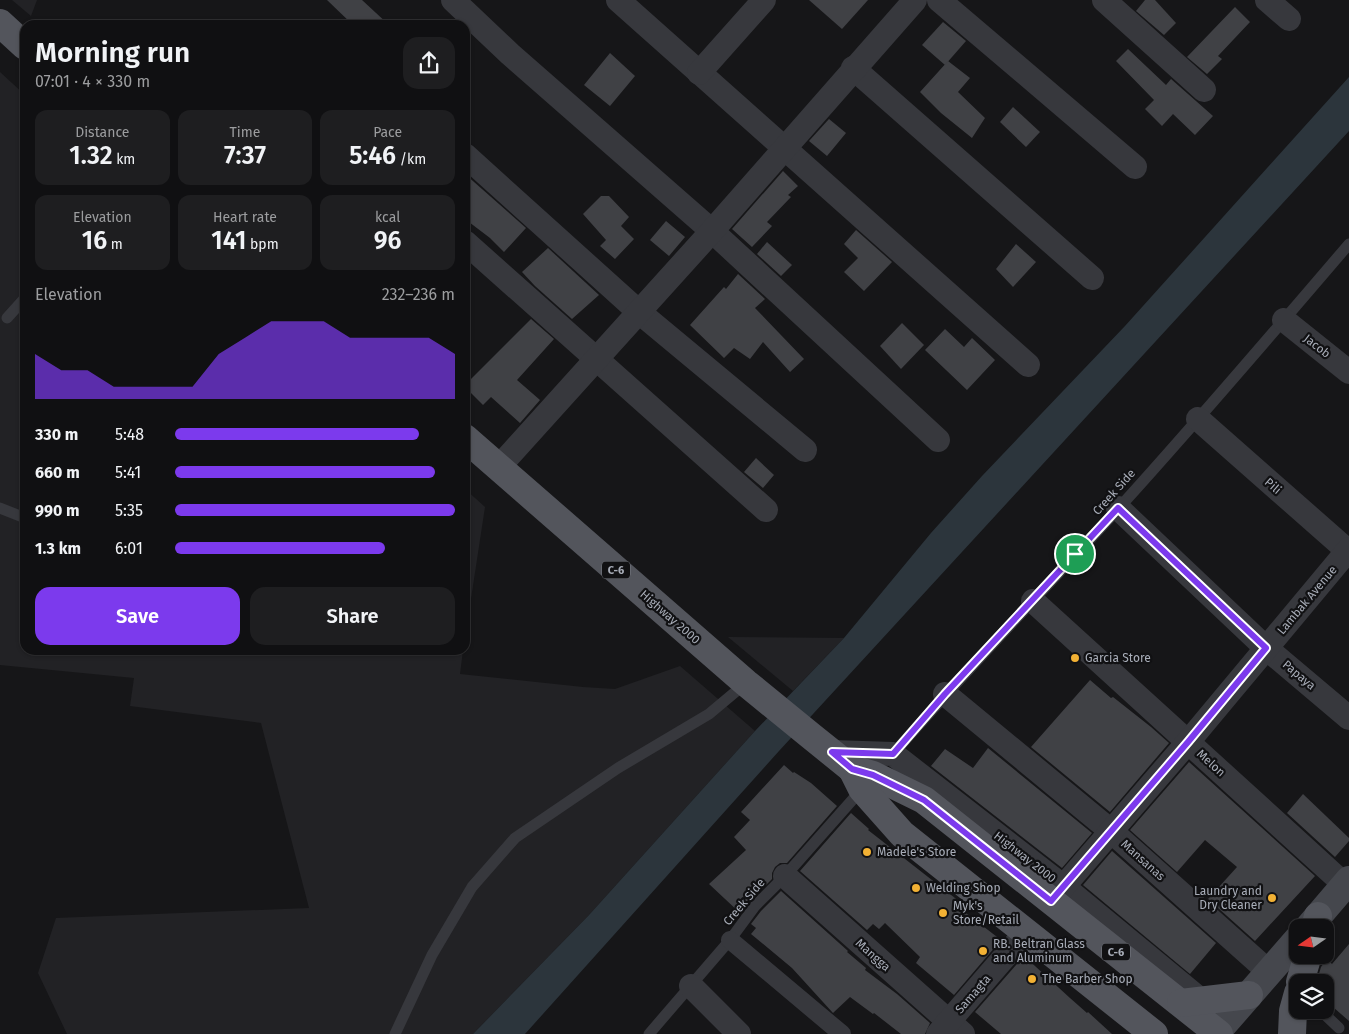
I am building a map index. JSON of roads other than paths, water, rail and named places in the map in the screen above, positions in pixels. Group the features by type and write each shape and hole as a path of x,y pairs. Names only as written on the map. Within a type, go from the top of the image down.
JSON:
{"main road":[{"path":"0,23 20,41"},
{"name":"Highway 2000","path":"470,443 746,683 849,770 902,834 1150,1032"},
{"name":"Highway 2000","path":"849,770 873,775 924,800 1058,894 1192,1002 1217,1033"},
{"path":"1318,919 1347,882"},
{"path":"1217,1033 1289,949"},
{"path":"1192,1002 1249,994"},
{"path":"1292,1034 1293,1019"}],"street":[{"path":"454,0 510,54 712,231 938,440"},
{"path":"699,73 764,0"},
{"path":"498,468 712,231 853,68 915,0"},
{"path":"939,0 1135,168"},
{"path":"1104,0 1204,90"},
{"path":"1267,0 1289,19"},
{"path":"622,1 783,149 1028,365"},
{"path":"853,68 1092,278"},
{"path":"470,160 639,312 805,450"},
{"path":"470,246 766,510"},
{"name":"Jacob","path":"1284,320 1349,372"},
{"name":"Pili","path":"1198,420 1349,551"},
{"name":"Papaya","path":"1118,508 1266,648 1349,718"},
{"name":"Lambak Avenue","path":"1058,894 1349,551"},
{"name":"Melon","path":"1033,601 1188,742 1347,882"},
{"name":"Mansanas","path":"945,694 1112,831 1269,972"},
{"path":"849,770 893,754"},
{"name":"Highway 2000","path":"893,754 1058,894"},
{"name":"Mangga","path":"785,876 950,1030"},
{"name":"Samagta","path":"950,1030 1026,932"},
{"path":"730,940 842,1034"},
{"path":"691,986 740,1034"}],"lane":[{"name":"Creek Side","path":"893,754 945,694 1033,601 1198,420 1349,244"},
{"path":"7,318 20,304"},
{"path":"0,508 20,516"},
{"path":"394,1034 432,955 472,887 515,838 618,768 709,714 746,683"},
{"name":"Creek Side","path":"649,1034 730,940 755,906 785,876 849,770"},
{"path":"1330,1019 1339,1028"}],"place":[{"name":"Garcia Store","path":"1075,658"},
{"name":"Madele's Store","path":"867,852"},
{"name":"Welding Shop","path":"916,888"},
{"name":"Laundry and Dry Cleaner","path":"1272,898"},
{"name":"Myk's Store/Retail","path":"943,913"},
{"name":"RB. Beltran Glass and Aluminum","path":"983,951"},
{"name":"The Barber Shop","path":"1032,979"}]}
